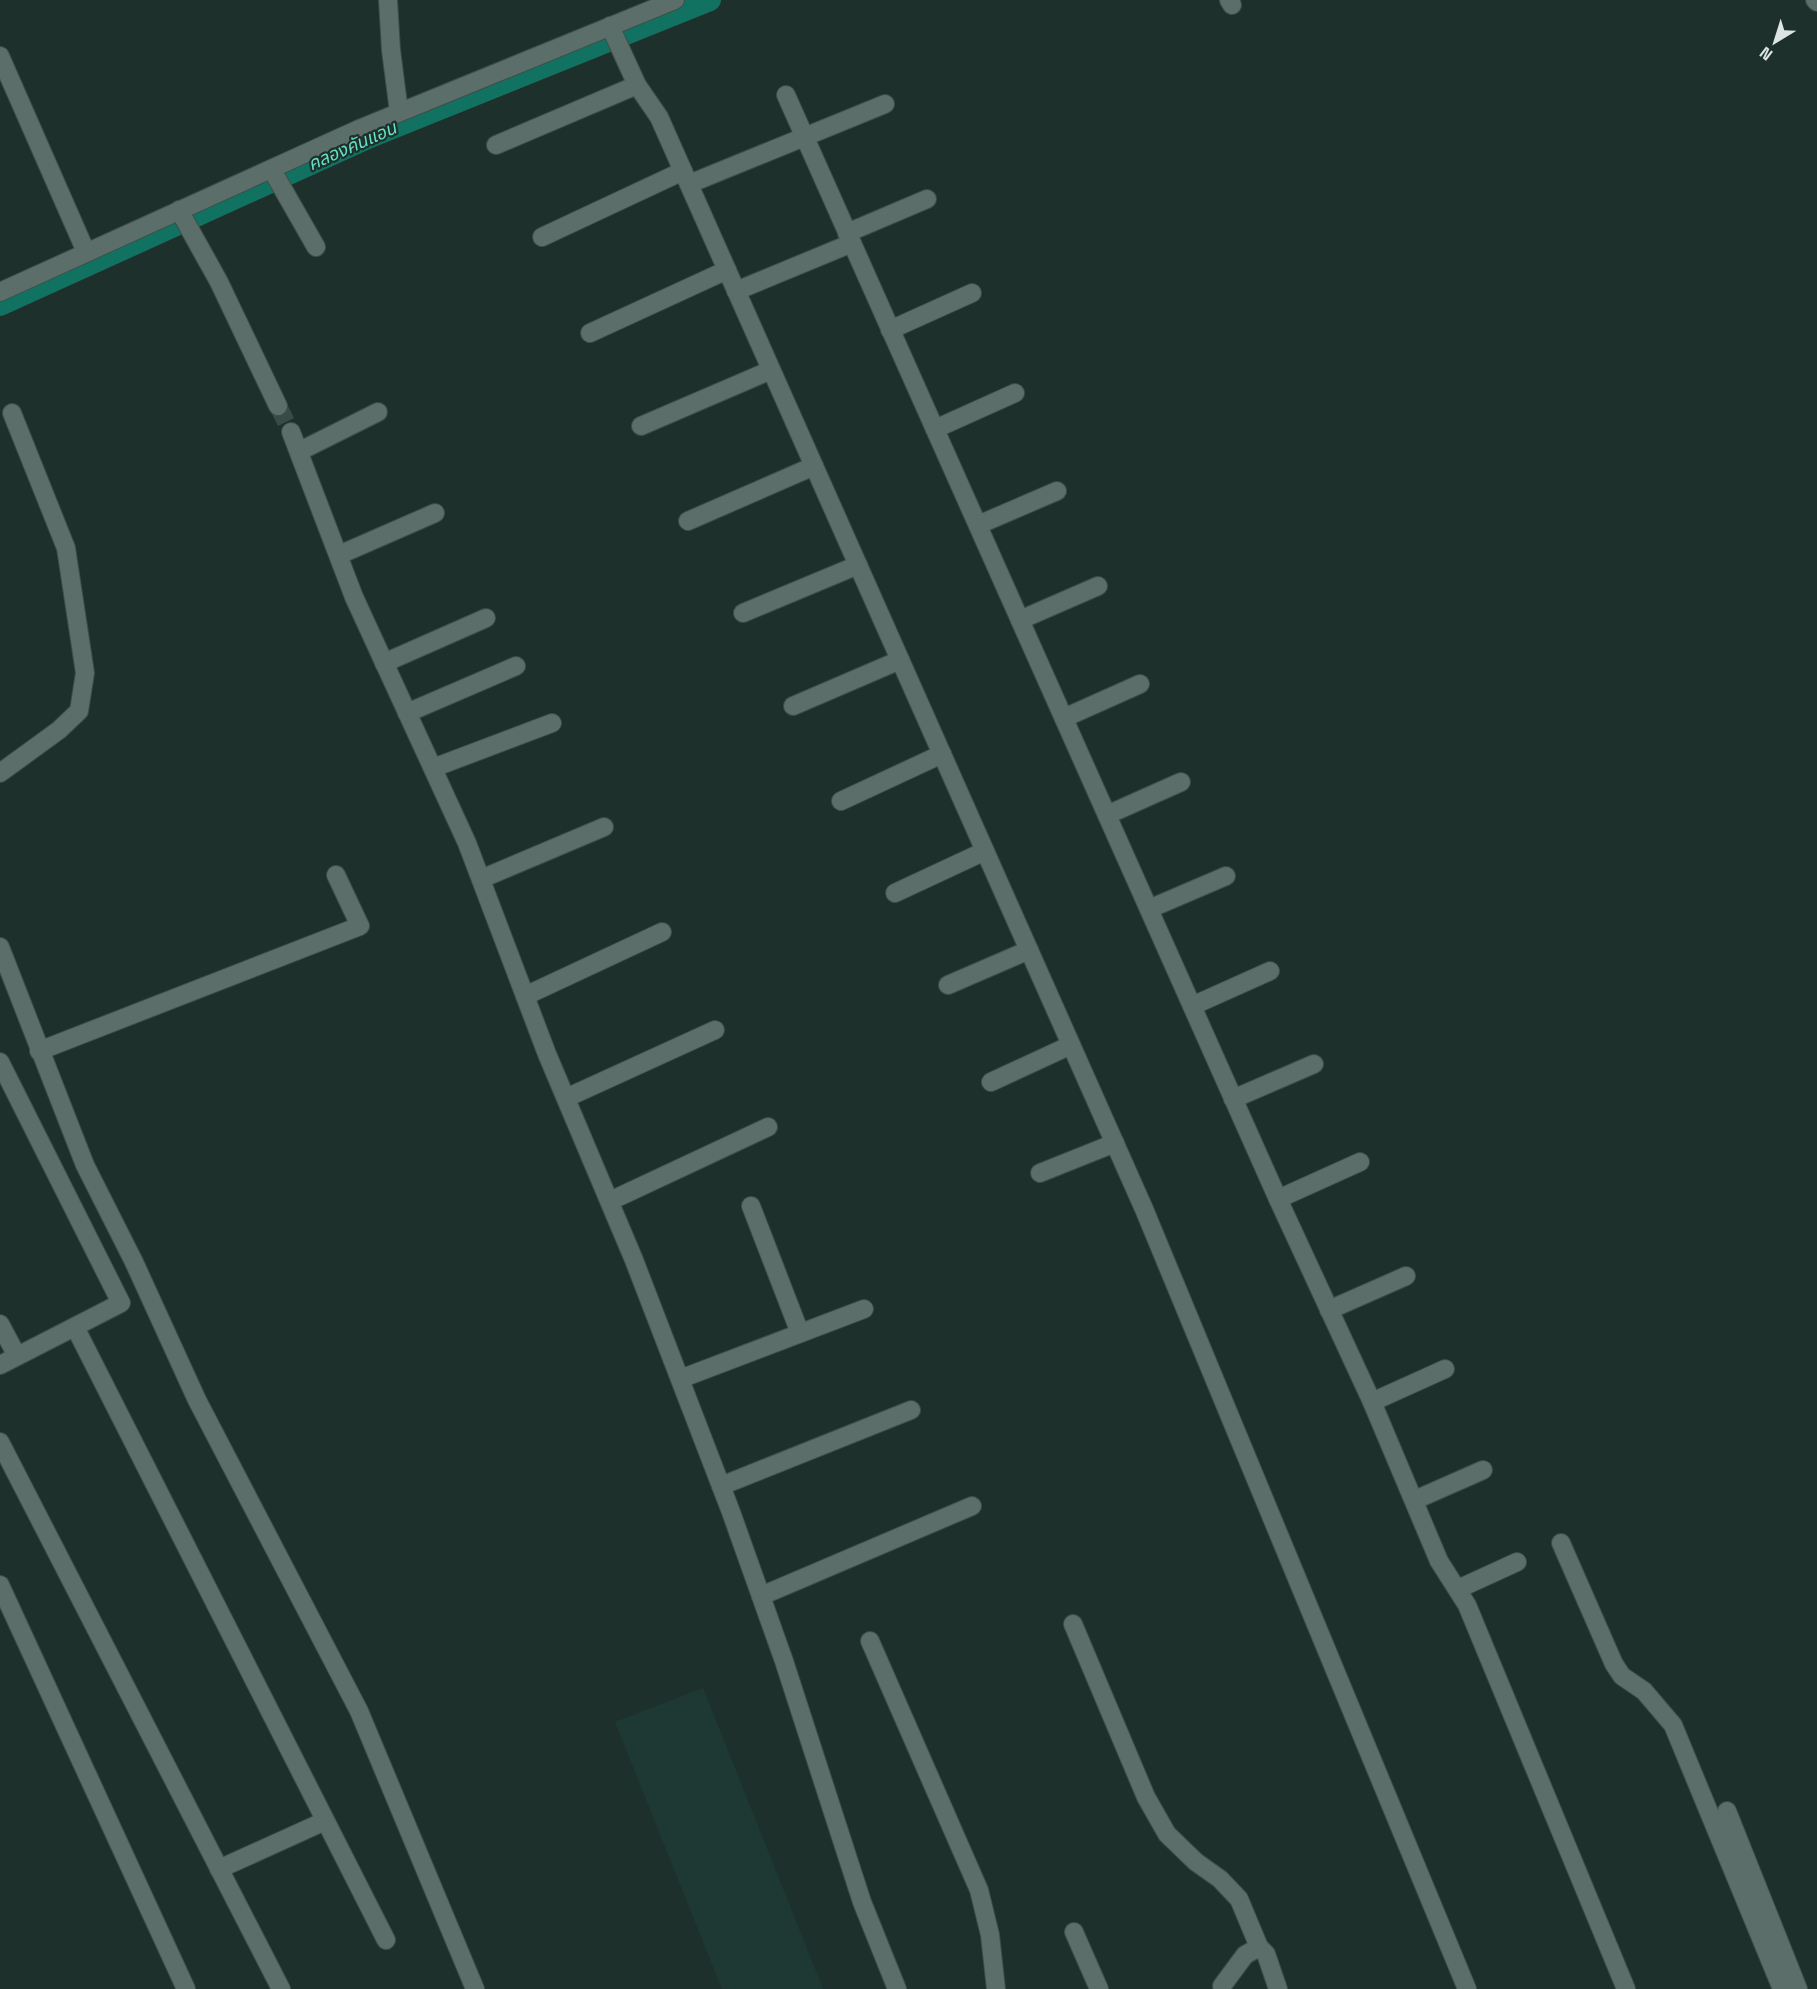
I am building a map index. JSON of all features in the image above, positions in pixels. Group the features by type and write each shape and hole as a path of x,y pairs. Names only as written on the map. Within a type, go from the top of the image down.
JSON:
{"street":[{"path":"388,0 391,50 399,112"},
{"path":"0,291 399,112 613,32 675,0"},
{"path":"613,32 633,78 659,117 1114,1143 1467,1989"},
{"path":"0,57 86,252"},
{"path":"496,146 633,78"},
{"path":"786,95 1233,1100 1372,1402 1439,1560 1467,1605 1626,1989"},
{"path":"542,237 686,178 805,137 885,104"},
{"path":"272,170 316,247"},
{"path":"736,291 927,199"},
{"path":"179,210 219,282 278,406"},
{"path":"590,333 727,270"},
{"path":"890,330 972,293"},
{"path":"641,426 771,370"},
{"path":"935,429 1015,393"},
{"path":"300,451 378,412"},
{"path":"0,773 59,730 79,711 85,673 66,548 12,413"},
{"path":"291,432 384,663 481,879 525,996 610,1201 680,1379 760,1596 862,1902 897,1989"},
{"path":"688,521 814,466"},
{"path":"978,525 1057,490"},
{"path":"339,555 435,513"},
{"path":"743,613 858,565"},
{"path":"1020,620 1098,586"},
{"path":"384,663 486,618"},
{"path":"793,706 900,660"},
{"path":"407,713 516,666"},
{"path":"1064,718 1140,684"},
{"path":"433,768 552,723"},
{"path":"841,801 942,754"},
{"path":"1107,814 1181,782"},
{"path":"481,879 604,827"},
{"path":"895,893 985,851"},
{"path":"39,1051 360,926 336,874"},
{"path":"1149,909 1226,876"},
{"path":"525,996 662,932"},
{"path":"0,947 84,1165 135,1262 197,1400 359,1711 475,1989"},
{"path":"948,985 1029,950"},
{"path":"1192,1006 1270,971"},
{"path":"566,1098 714,1030"},
{"path":"991,1082 1071,1045"},
{"path":"0,1062 121,1304 0,1365"},
{"path":"1233,1100 1314,1064"},
{"path":"610,1201 768,1127"},
{"path":"1040,1173 1114,1143"},
{"path":"1278,1199 1360,1162"},
{"path":"751,1206 800,1333"},
{"path":"1329,1310 1406,1276"},
{"path":"680,1379 864,1309"},
{"path":"0,1324 17,1356"},
{"path":"75,1327 386,1940"},
{"path":"1372,1402 1445,1369"},
{"path":"721,1486 911,1410"},
{"path":"0,1442 280,1989"},
{"path":"1415,1500 1483,1470"},
{"path":"760,1596 972,1506"},
{"path":"1561,1543 1614,1664 1622,1676 1644,1691 1673,1725 1782,1989"},
{"path":"1458,1589 1517,1562"},
{"path":"0,1585 186,1989"},
{"path":"1073,1624 1146,1797 1167,1834 1196,1862 1220,1879 1239,1899 1259,1947 1266,1954 1278,1989"},
{"path":"870,1641 979,1890 990,1935 996,1989"},
{"path":"1727,1811 1798,1989"},
{"path":"219,1869 325,1821"},
{"path":"1074,1932 1099,1989"},
{"path":"1222,1986 1245,1955 1259,1947"}],"shaded area":[{"path":"703,1688 823,1989 722,1989 615,1722"}],"waterway":[{"name":"คลองคันแอน","path":"0,305 370,137 710,0"}],"tunnel":[{"path":"278,406 291,432"}]}
